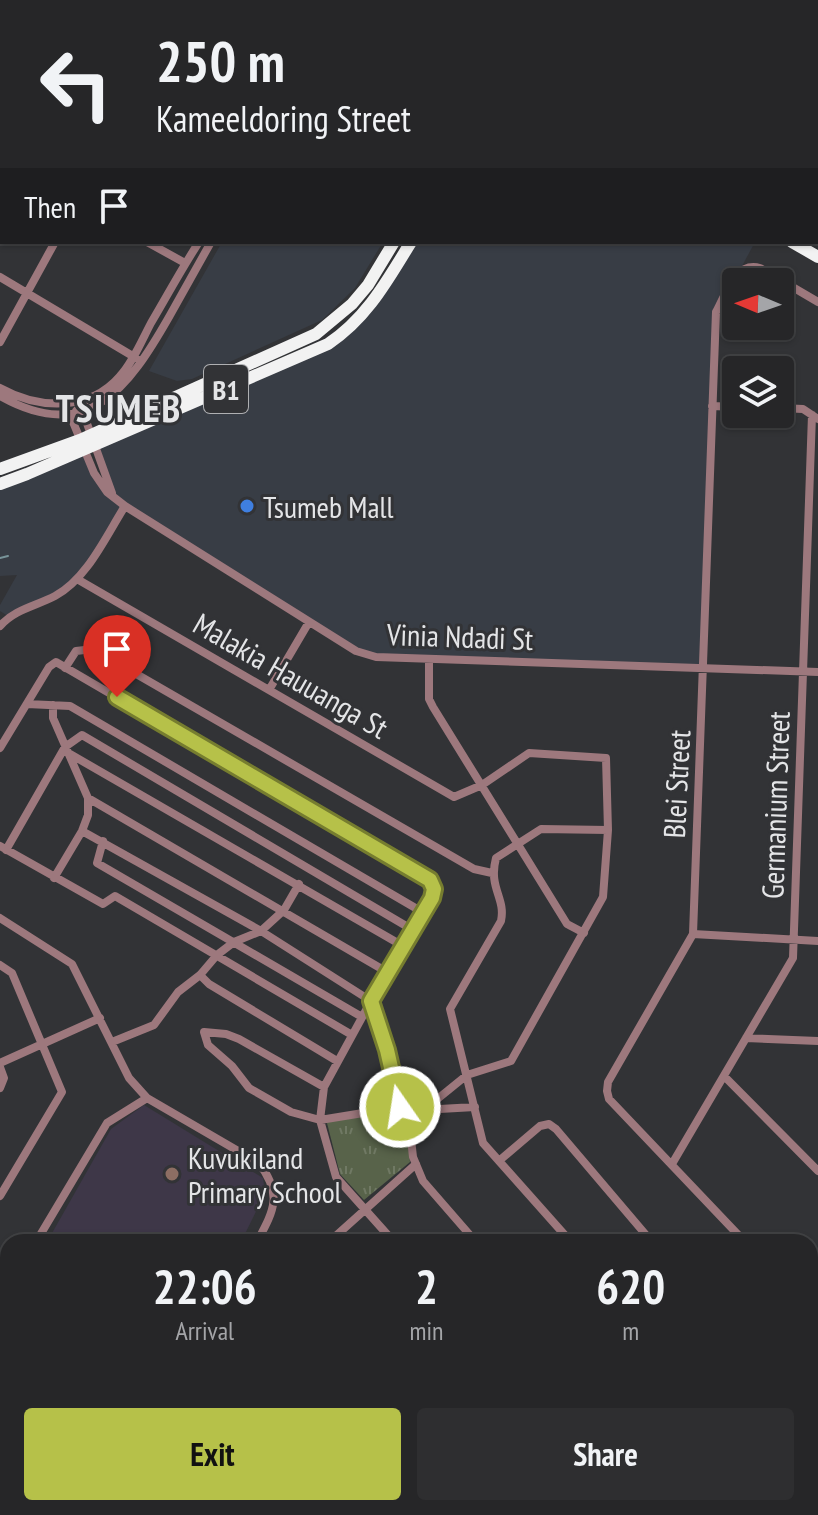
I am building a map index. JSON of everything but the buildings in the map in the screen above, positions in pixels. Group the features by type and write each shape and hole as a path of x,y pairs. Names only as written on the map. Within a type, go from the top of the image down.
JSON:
{"highway":[{"name":"B1","path":"0,484 316,334 352,304 368,285 393,244"},
{"name":"B1","path":"0,469 88,442 328,344 368,311 410,244"},
{"path":"795,244 818,257"}],"street":[{"path":"0,342 54,244"},
{"path":"151,244 185,263"},
{"path":"79,412 88,398 111,386 121,376 198,244"},
{"path":"0,396 28,409 68,416 122,388 143,362 210,244"},
{"name":"Blei Street","path":"738,1234 609,1099 607,1091 608,1082 693,934 716,312 740,270 751,266 760,268 818,302"},
{"path":"0,277 143,362"},
{"path":"0,388 33,402 62,403 79,412"},
{"path":"712,406 722,406"},
{"path":"794,409 803,409 815,417"},
{"name":"Vinia Ndadi St","path":"79,412 88,442 113,498 356,651 376,657 818,672"},
{"name":"Germanium Street","path":"672,1164 791,962 815,417"},
{"path":"0,626 8,617 56,596 77,579 125,506"},
{"name":"Malakia Hauuanga St","path":"77,579 454,797 482,785"},
{"path":"269,690 309,622"},
{"path":"65,668 76,651 93,649 474,869 492,873"},
{"path":"429,659 429,699 567,924 584,933"},
{"path":"0,748 56,662 430,880 434,889 424,913 387,972 324,1087 320,1120 336,1177 387,1234"},
{"path":"27,704 70,706 424,913"},
{"path":"53,705 52,714 88,798 88,815 82,831 54,878"},
{"path":"352,1035 115,896 103,904 3,848 67,750 80,736 85,736 413,930"},
{"path":"67,750 403,946"},
{"path":"409,1122 467,1075 511,1061 603,897 608,830 605,758 529,753 482,785"},
{"path":"88,798 387,972"},
{"path":"564,1234 483,1143 450,1009 501,921 503,913 492,873 496,858 541,829 608,830"},
{"path":"82,831 261,931 371,1001 387,1050 400,1107 409,1122 416,1164 423,1181 469,1234"},
{"path":"103,841 97,863 362,1017"},
{"path":"112,1042 154,1025 178,992 200,975 217,955 234,942 261,931 284,910 299,884"},
{"path":"0,918 72,964 129,1078 147,1098 259,1163 265,1170 275,1197 273,1212 261,1234"},
{"path":"693,934 818,941"},
{"path":"0,965 11,971 62,1092 0,1196"},
{"path":"200,975 209,984 337,1061"},
{"path":"0,1088 4,1078 0,1065 100,1018"},
{"path":"324,1087 239,1039 204,1032 208,1045 232,1066 249,1088 291,1112 320,1120 400,1107"},
{"path":"746,1038 818,1041"},
{"path":"724,1076 818,1171"},
{"path":"41,1234 107,1123 147,1098"},
{"path":"421,1110 475,1107"},
{"path":"500,1160 540,1126 549,1124 645,1234"},
{"path":"338,1234 416,1164"}],"shaded area":[{"path":"221,244 382,244 355,288 322,320 192,379 177,381 149,371"},
{"path":"409,244 754,244 741,268 722,268 722,303 715,316 705,669 376,657 356,651 125,506 77,579 56,596 8,616 0,611 0,605 17,575 0,576 0,484 84,450 111,495 96,445 338,338"},
{"name":"Kuvukiland Primary School","path":"144,1105 263,1178 265,1193 245,1234 52,1234 111,1129"}],"green space":[{"path":"396,1108 406,1122 410,1162 364,1200 340,1174 326,1119"}],"waterway":[{"path":"0,558 8,556"}],"place":[{"name":"Tsumeb Mall","path":"247,506"},
{"name":"Kuvukiland Primary School","path":"172,1174"}],"district":[{"name":"TSUMEB","path":"119,407"}],"route":[{"path":"117,697 430,880 434,889 432,898 371,1001 387,1050 400,1107"}]}
